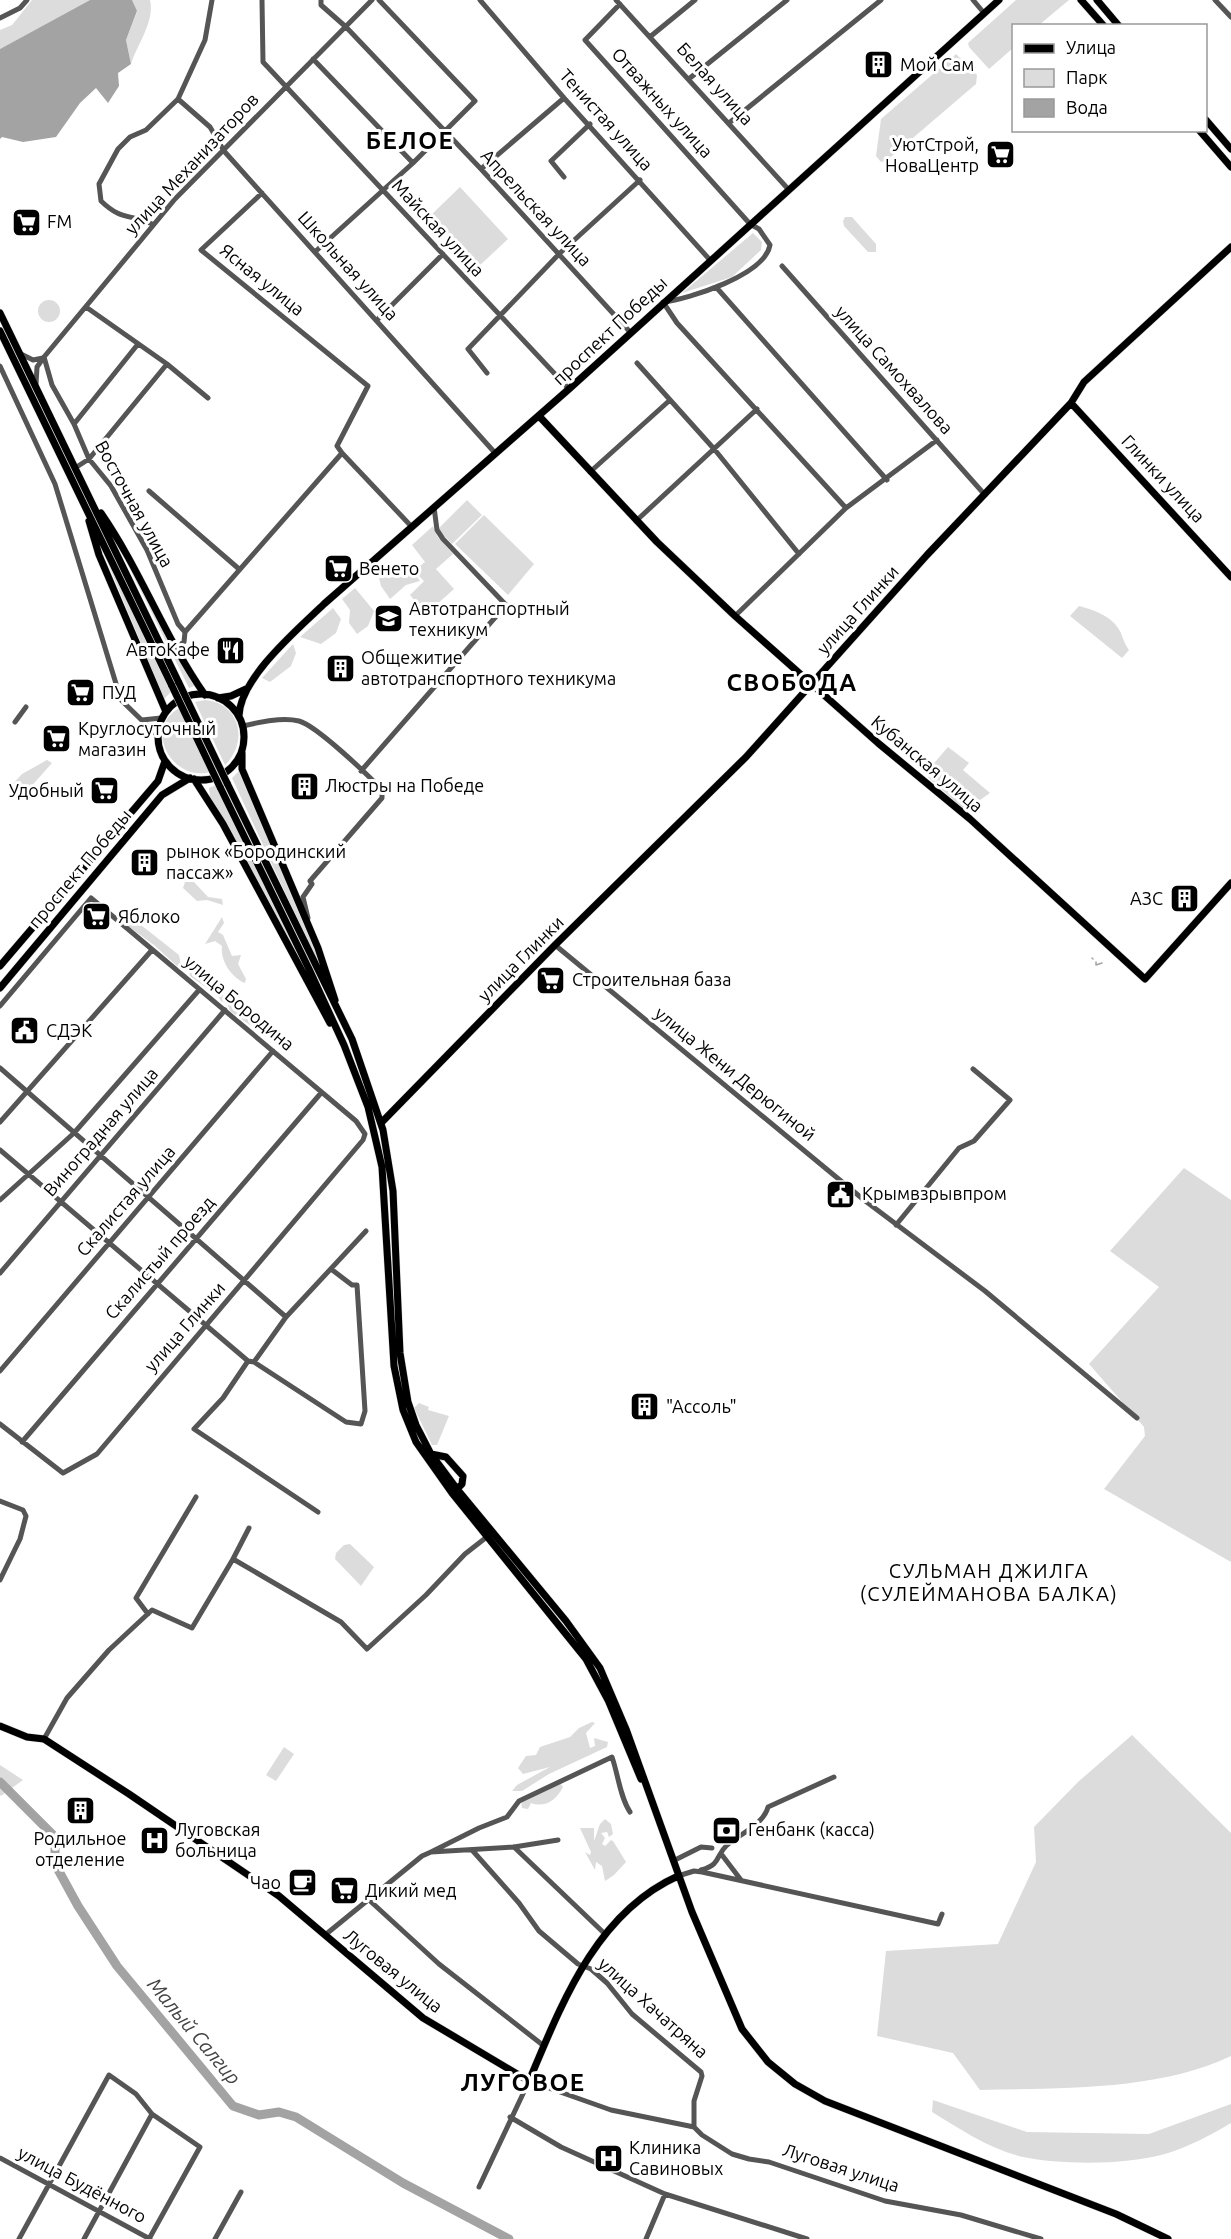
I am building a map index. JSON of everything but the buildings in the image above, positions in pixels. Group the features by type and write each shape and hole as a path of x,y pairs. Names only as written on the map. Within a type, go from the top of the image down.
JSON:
{"main road":[{"name":"проспект Победы","path":"239,716 240,704 246,689 296,631 411,526 569,389 999,0"},
{"path":"1081,0 1102,24"},
{"path":"1097,0 1117,24"},
{"path":"1207,121 1231,149"},
{"path":"1200,132 1231,167"},
{"name":"улица Глинки","path":"381,1123 555,945 715,789 1071,403 1088,378 1231,247"},
{"path":"0,313 89,497 175,685"},
{"path":"0,332 352,1039 381,1123 393,1191 398,1330 403,1377 412,1415 431,1454 455,1491 586,1659 608,1700 651,1800"},
{"name":"Глинки улица","path":"1071,403 1231,577"},
{"name":"Кубанская улица","path":"538,416 636,521 735,616 812,685 970,819 1145,980 1231,883"},
{"path":"79,490 99,555 163,715"},
{"path":"89,497 122,547 176,647 206,695"},
{"path":"217,698 231,696 246,689"},
{"path":"336,1005 333,987 242,769 243,726 239,716 228,704 217,698 206,695 182,699 163,715 157,735 165,761 172,769 192,779 223,824 324,1014 339,1034"},
{"path":"192,779 219,776 235,766 242,753"},
{"name":"проспект Победы","path":"0,966 158,781 165,761"},
{"name":"проспект Победы","path":"0,988 162,795 192,779"},
{"path":"224,785 339,1034 368,1107 378,1146 387,1239 391,1347 404,1410 416,1442 566,1621 600,1668 626,1729 672,1861 742,2029 757,2051 795,2084 855,2114 1116,2214 1168,2239"},
{"path":"431,1454 446,1457 463,1476 464,1481 455,1491"},
{"name":"Луговая улица","path":"0,1726 27,1737 45,1739 279,1896 423,2018 529,2081"},
{"path":"529,2081 584,1966 605,1934 635,1902 678,1876"}],"street":[{"path":"0,18 20,8 27,0"},
{"path":"152,224 140,218 118,216 101,201 99,184 120,146 130,137 146,130 178,99 205,40 212,0"},
{"name":"Майская улица","path":"262,0 263,62 569,389"},
{"name":"Апрельская улица","path":"321,0 321,5 346,27 442,131 481,169 630,332"},
{"name":"улица Механизаторов","path":"36,389 36,372 44,357 152,224 372,0"},
{"path":"316,251 413,163 442,131 475,101 379,0"},
{"name":"Тенистая улица","path":"480,0 564,98 590,124 710,260"},
{"path":"651,36 695,0"},
{"path":"690,78 787,0"},
{"path":"729,123 880,0"},
{"path":"973,0 984,13"},
{"path":"1215,0 1231,17"},
{"name":"Белая улица","path":"618,2 690,78 789,190"},
{"name":"Отважных улица","path":"618,2 585,40 750,224"},
{"path":"314,59 413,163"},
{"path":"481,169 564,98"},
{"name":"Школьная улица","path":"178,99 210,127 224,151 496,454"},
{"path":"564,177 551,161 590,124"},
{"path":"487,373 468,349 559,254 640,180"},
{"name":"Ясная улица","path":"262,194 201,250 368,386 337,446 342,453"},
{"path":"750,224 769,241 770,250 737,280 663,302 677,323 846,508"},
{"path":"377,320 443,254"},
{"name":"улица Самохвалова","path":"782,266 985,495"},
{"path":"716,287 887,480"},
{"path":"86,307 167,364 208,398"},
{"path":"74,424 138,344"},
{"path":"19,352 33,360 44,357"},
{"name":"Восточная улица","path":"44,357 52,385 74,424 89,459 111,486 147,550 178,624 185,632"},
{"path":"637,363 715,450 799,554"},
{"path":"75,468 89,459 167,364"},
{"path":"0,366 57,492 121,700 157,735"},
{"path":"590,472 670,400"},
{"path":"636,521 757,410"},
{"path":"735,616 846,508 887,480 938,440"},
{"path":"176,647 184,642 185,632 342,453 411,526"},
{"path":"149,491 239,569"},
{"path":"361,771 471,648 506,605 443,539 437,530 434,507"},
{"path":"15,722 26,707"},
{"path":"142,720 163,715"},
{"path":"243,726 286,720 302,722 322,735 382,790 382,798 310,881 312,884 303,897 312,935"},
{"name":"улица Бородина","path":"19,984 91,898 356,1121 365,1134"},
{"name":"улица Жени Дерюгиной","path":"555,945 896,1225 985,1291 1137,1418"},
{"path":"0,1122 153,950"},
{"path":"0,1006 19,984 9,977"},
{"path":"0,1200 74,1133 199,990"},
{"name":"Виноградная улица","path":"0,1273 225,1011"},
{"name":"Скалистая улица","path":"0,1371 273,1051"},
{"path":"0,1068 286,1317"},
{"path":"896,1225 959,1148 974,1141 1010,1100 973,1069"},
{"name":"Скалистый проезд","path":"22,1442 321,1093"},
{"name":"улица Глинки","path":"22,1442 63,1473 97,1454 245,1282 363,1140 365,1134"},
{"path":"0,1150 60,1203 251,1361 346,1422 361,1424 365,1411 357,1285 352,1285 332,1269"},
{"path":"318,1512 194,1429 223,1398 286,1317 366,1231"},
{"path":"0,1424 22,1442"},
{"path":"148,1614 136,1598 196,1497"},
{"path":"0,1501 25,1513 22,1533 0,1580"},
{"path":"45,1739 67,1698 109,1650 148,1614 156,1610 192,1628 249,1528"},
{"path":"233,1559 341,1622 368,1649 426,1595 465,1554 488,1536"},
{"path":"0,1564 6,1568"},
{"path":"325,1935 422,1856 479,1828 507,1818 519,1801 612,1757 622,1788 623,1800 630,1812"},
{"path":"678,1876 715,1864 728,1844 764,1818 768,1807 834,1777"},
{"path":"431,1852 514,1847 558,1840"},
{"path":"514,1847 605,1934"},
{"path":"672,1861 701,1847 712,1848"},
{"name":"улица Хачатряна","path":"472,1850 519,1903 539,1931 607,1983 632,2014 701,2072 702,2076 694,2101 694,2127"},
{"path":"722,1855 733,1874 742,1882"},
{"path":"698,1871 938,1924 942,1914"},
{"path":"368,1899 439,1964 544,2046"},
{"path":"19,2239 110,2075 136,2094 152,2114 200,2147 150,2239"},
{"path":"479,2187 510,2117 529,2081"},
{"name":"Луговая улица","path":"529,2081 611,2110 694,2127 702,2135 732,2154 769,2162 885,2201 961,2215 1041,2239"},
{"path":"84,2239 152,2114"},
{"path":"510,2117 561,2147 665,2194 807,2239"},
{"name":"улица Будённого","path":"0,2158 150,2239"},
{"path":"215,2239 241,2192"},
{"path":"646,2239 665,2194"}],"green space":[{"path":"32,0 90,0 0,49 0,30 12,25"},
{"path":"132,0 150,0 151,8 148,25 131,64 126,40 137,12"},
{"path":"1016,0 1069,0 1040,24 1012,24 1012,49 989,69 968,43"},
{"path":"956,54 977,75 976,84 886,161 881,162 876,156 881,119"},
{"path":"460,187 508,239 477,268 429,217"},
{"path":"845,217 852,217 876,244 876,252 868,252 844,226"},
{"path":"753,233 762,242 761,250 732,277 682,293"},
{"path":"49,300 57,303 60,311 57,319 49,322 41,319 38,311 41,303"},
{"path":"467,500 482,515 452,544 438,529"},
{"path":"484,515 534,564 508,595 455,544"},
{"path":"433,526 437,536 453,554 436,569 454,589 426,614 410,595 424,581 414,571 425,562 412,545"},
{"path":"104,551 171,692 164,699 104,554"},
{"path":"123,555 196,685 189,688"},
{"path":"413,571 420,581 406,585 390,599 381,586 379,578"},
{"path":"355,588 374,611 368,626 357,634 349,623 350,610 342,599"},
{"path":"1079,606 1101,614 1115,623 1129,650 1122,658 1070,616"},
{"path":"333,608 341,619 336,633 321,644 300,637"},
{"path":"293,644 296,653 291,666 270,682 262,678"},
{"path":"205,700 226,708 237,725 237,746 225,765 195,702"},
{"path":"179,708 210,772 196,773 184,769 174,762 167,752 163,740 163,728 168,717"},
{"path":"948,747 969,763 963,770 990,793 967,809 963,809 928,777 929,769"},
{"path":"47,760 52,763 21,798 10,787 22,774"},
{"path":"239,771 318,958 316,959 232,778"},
{"path":"216,785 304,965 302,966 210,798 209,788"},
{"path":"185,882 194,882 208,897 222,899 223,905 207,900 197,901 183,888"},
{"path":"222,917 224,923 218,932 223,935 232,956 241,955 238,964 246,979 245,983 235,977 228,968 223,957 222,946 215,941 205,944"},
{"path":"132,918 179,955 181,965 177,966 128,926"},
{"path":"196,962 199,965 199,973 219,992 242,1009 258,1014 250,1025 230,1011 227,1003 221,1001 218,996 190,976 189,971"},
{"path":"1184,1168 1231,1200 1231,1562 1104,1489 1145,1436 1144,1427 1089,1364 1159,1287 1110,1251"},
{"path":"419,1403 429,1407 428,1410 449,1416 437,1445 432,1445 414,1408"},
{"path":"350,1544 374,1567 361,1586 335,1559 336,1553 344,1545"},
{"path":"592,1722 595,1723 586,1733 590,1748 595,1746 594,1738 608,1742 607,1747 549,1774 522,1791 512,1791 517,1785 550,1767 523,1774 518,1768 526,1756 536,1755 540,1747 570,1737 579,1728"},
{"path":"1132,1735 1231,1833 1231,2056 1172,2076 1141,2082 1075,2088 980,2090 953,2053 877,2036 886,1951 998,1944 1036,1862 1034,1827 1078,1782"},
{"path":"284,1747 294,1754 276,1781 266,1775"},
{"path":"0,1765 23,1780 1,1796 0,1795"},
{"path":"561,1784 563,1787 553,1800 540,1805 531,1803 528,1809 522,1808 521,1800 535,1792"},
{"path":"605,1819 611,1824 613,1834 609,1837 607,1832 601,1833 605,1838 602,1844 605,1846 611,1840 613,1841 626,1862 605,1881 602,1866 596,1862 595,1870 585,1852 590,1855 591,1852 580,1828 594,1828 594,1841 600,1824"},
{"path":"933,2100 1027,2132 1149,2134 1231,2104 1231,2123 1191,2144 1150,2158 1094,2163 1038,2160 1011,2154 965,2132 932,2112"}],"water":[{"path":"90,0 132,0 137,11 126,40 131,64 118,73 119,86 108,103 96,88 80,103 56,137 23,142 2,137 0,139 0,49"}],"waterway":[{"path":"1096,962 1096,965 1102,963"},
{"name":"Малый Салгир","path":"0,1782 55,1837 55,1864 78,1906 117,1966 233,2106 259,2115 279,2112 296,2117 403,2183 509,2239"}],"place":[{"name":"Мой Сам","path":"879,65"},
{"name":"УютСтрой, НоваЦентр","path":"1000,155"},
{"name":"FM","path":"26,222"},
{"name":"Венето","path":"338,569"},
{"name":"Автотранспортный техникум","path":"388,619"},
{"name":"АвтоКафе","path":"231,650"},
{"name":"Общежитие автотранспортного техникума","path":"340,668"},
{"name":"ПУД","path":"81,693"},
{"name":"Круглосуточный магазин","path":"57,739"},
{"name":"Люстры на Победе","path":"304,786"},
{"name":"Удобный","path":"105,791"},
{"name":"рынок «Бородинский пассаж»","path":"145,862"},
{"name":"АЗС","path":"1184,899"},
{"name":"Яблоко","path":"97,917"},
{"name":"Строительная база","path":"551,980"},
{"name":"СДЭК","path":"25,1031"},
{"name":"Крымвзрывпром","path":"841,1194"},
{"name":"\"Ассоль\"","path":"645,1407"},
{"name":"Родильное отделение","path":"80,1810"},
{"name":"Генбанк (касса)","path":"727,1830"},
{"name":"Луговская больница","path":"154,1840"},
{"name":"Чао","path":"302,1883"},
{"name":"Дикий мед","path":"344,1891"},
{"name":"Клиника Савиновых","path":"608,2158"}],"district":[{"name":"БЕЛОЕ","path":"410,141"},
{"name":"СВОБОДА","path":"792,683"},
{"name":"СУЛЬМАН ДЖИЛГА (СУЛЕЙМАНОВА БАЛКА)","path":"989,1582"},
{"name":"ЛУГОВОЕ","path":"523,2083"}]}
